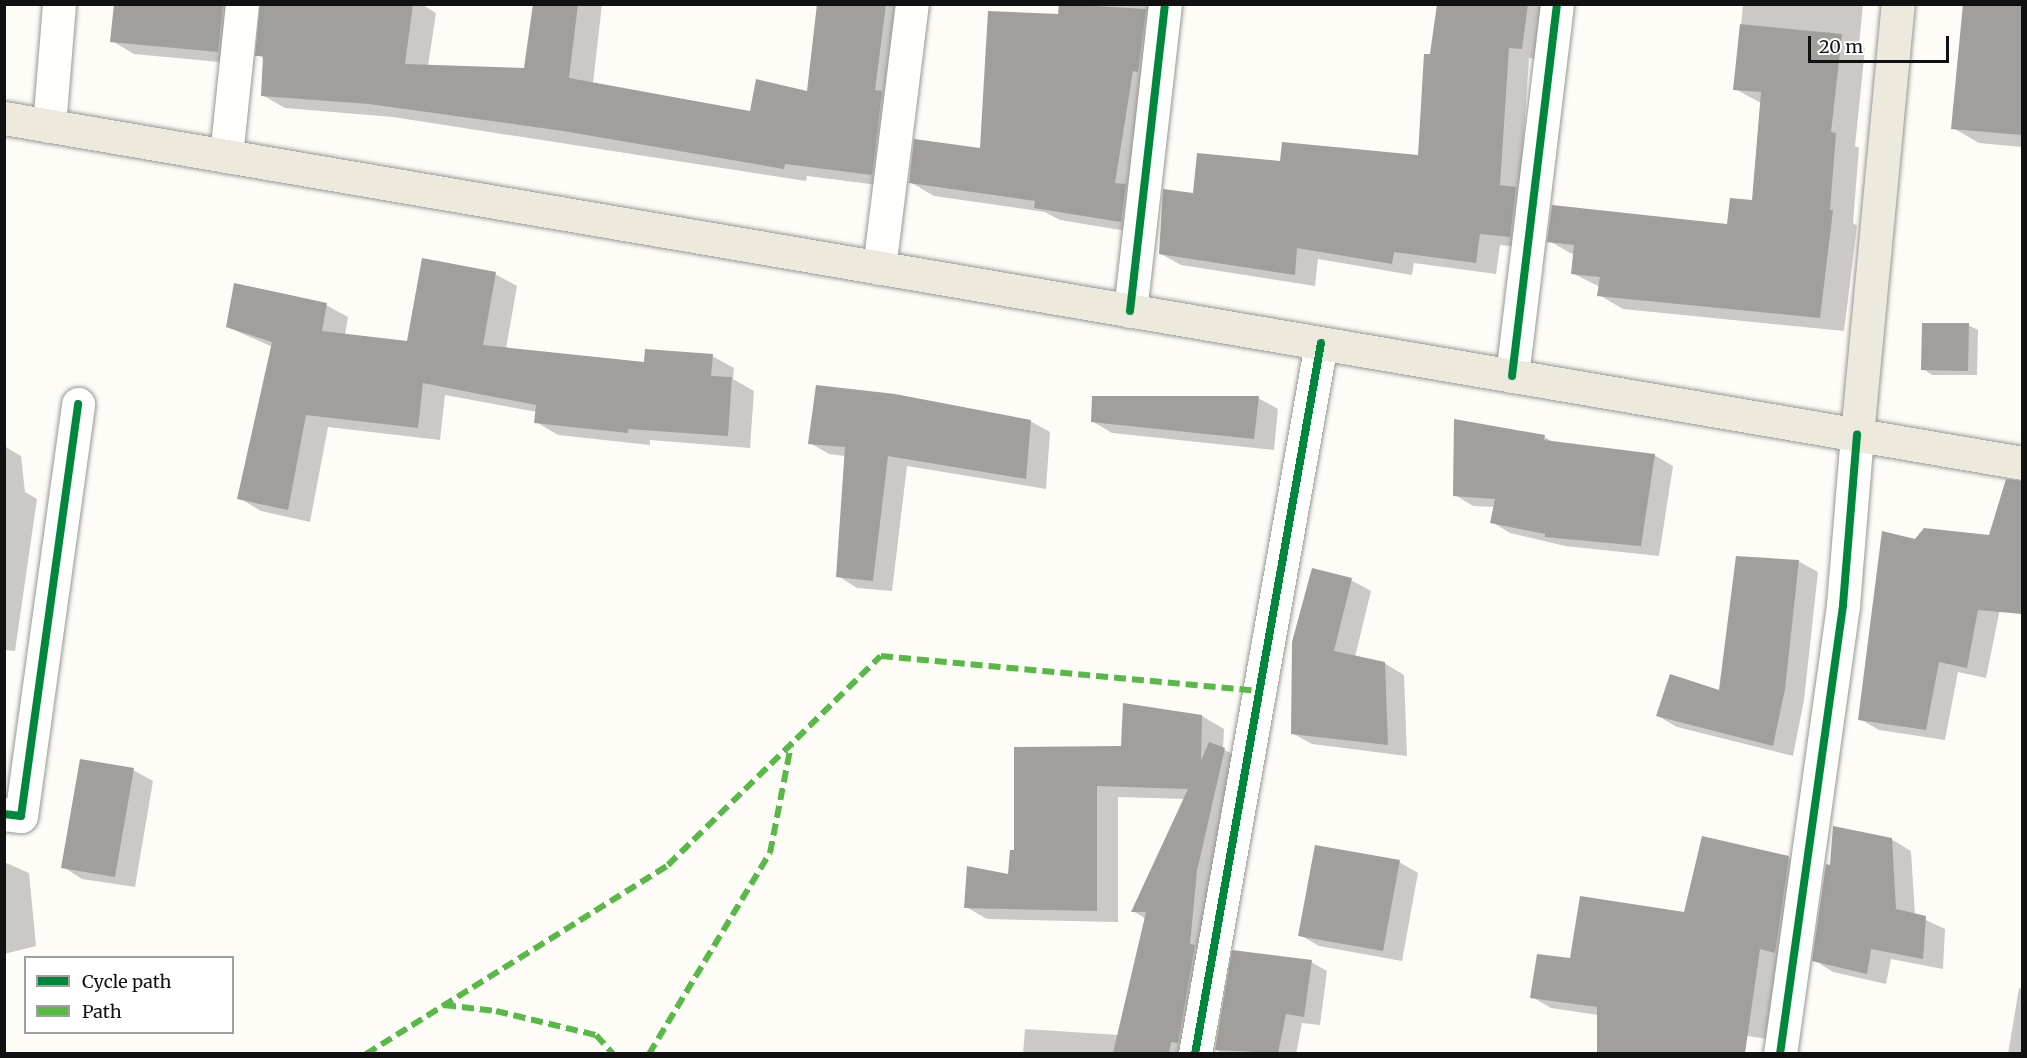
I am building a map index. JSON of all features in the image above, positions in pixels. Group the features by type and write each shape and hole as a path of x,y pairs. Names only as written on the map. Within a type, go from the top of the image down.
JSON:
{"main road":[{"path":"1857,435 1898,4"},
{"path":"4,118 2022,464"}],"street":[{"path":"49,126 59,4"},
{"path":"226,156 242,4"},
{"path":"879,268 912,4"},
{"path":"1130,311 1165,4"},
{"path":"1512,376 1557,4"},
{"path":"1195,1053 1321,343"},
{"path":"4,814 21,816 78,405"},
{"path":"1780,1053 1843,605 1857,435"}],"building":[{"path":"114,4 223,4 218,52 110,42"},
{"path":"260,4 413,4 405,64 524,68 533,4 578,4 569,78 750,111 756,79 807,91 817,4 886,4 875,90 882,91 872,175 785,164 784,169 563,131 369,104 261,96 263,56 255,56"},
{"path":"1059,4 1146,9 1138,72 1133,71 1115,183 1126,184 1121,222 1034,208 1035,201 909,183 914,139 980,148 988,11 1058,14"},
{"path":"1437,4 1528,4 1522,49 1509,48 1500,185 1516,187 1510,237 1480,234 1476,263 1394,252 1392,264 1297,248 1295,275 1159,254 1163,189 1193,193 1197,153 1280,161 1282,142 1418,155 1424,54 1430,54"},
{"path":"1963,4 2022,4 2022,135 1951,129"},
{"path":"1740,24 1842,34 1831,132 1836,133 1830,210 1833,210 1820,318 1597,296 1600,277 1571,274 1574,245 1547,242 1552,205 1727,224 1730,198 1752,200 1761,92 1733,90"},
{"path":"422,258 496,272 483,345 644,362 645,349 713,354 711,376 732,377 728,436 628,429 628,433 534,423 536,405 423,383 418,428 306,415 288,510 237,499 272,342 226,327 234,283 327,303 322,331 407,341"},
{"path":"1922,323 1969,323 1968,371 1921,370"},
{"path":"816,385 895,394 1031,420 1026,479 888,456 873,581 836,577 845,447 808,444"},
{"path":"1092,396 1259,396 1254,439 1091,422"},
{"path":"1454,419 1545,435 1544,440 1655,454 1641,546 1545,537 1545,534 1490,523 1495,499 1453,496"},
{"path":"2006,479 2022,481 2022,614 1978,610 1967,668 1939,662 1926,730 1858,720 1882,531 1915,539 1924,528 1989,535"},
{"path":"1736,556 1799,560 1785,689 1773,746 1656,716 1670,674 1719,690"},
{"path":"1312,568 1352,578 1334,651 1385,662 1388,745 1291,734 1292,642"},
{"path":"1123,703 1202,715 1201,761 1209,742 1225,748 1197,871 1190,944 1195,945 1178,1043 1171,1042 1169,1053 1113,1053 1146,912 1131,912 1188,789 1097,786 1097,911 964,908 967,866 1008,874 1010,850 1014,850 1014,747 1121,746"},
{"path":"80,759 134,768 115,877 61,868"},
{"path":"1833,826 1892,838 1896,909 1926,916 1923,959 1871,949 1867,974 1812,961 1826,864 1830,865"},
{"path":"1702,836 1789,856 1775,953 1760,949 1745,1053 1597,1053 1597,1007 1530,998 1537,954 1570,958 1580,896 1684,912"},
{"path":"1315,845 1400,860 1383,951 1298,936"},
{"path":"1232,950 1312,960 1304,1017 1286,1014 1278,1053 1215,1050"}],"marked path":[{"path":"366,1054 668,865 881,656 1259,691"},
{"path":"649,1054 770,853 791,745"},
{"path":"444,1005 496,1011 596,1035 613,1054"}],"cycle path":[{"path":"1130,311 1165,4"},
{"path":"1512,376 1557,4"},
{"path":"1195,1054 1321,343"},
{"path":"4,814 21,816 78,404"},
{"path":"1780,1054 1843,605 1857,435"}]}
